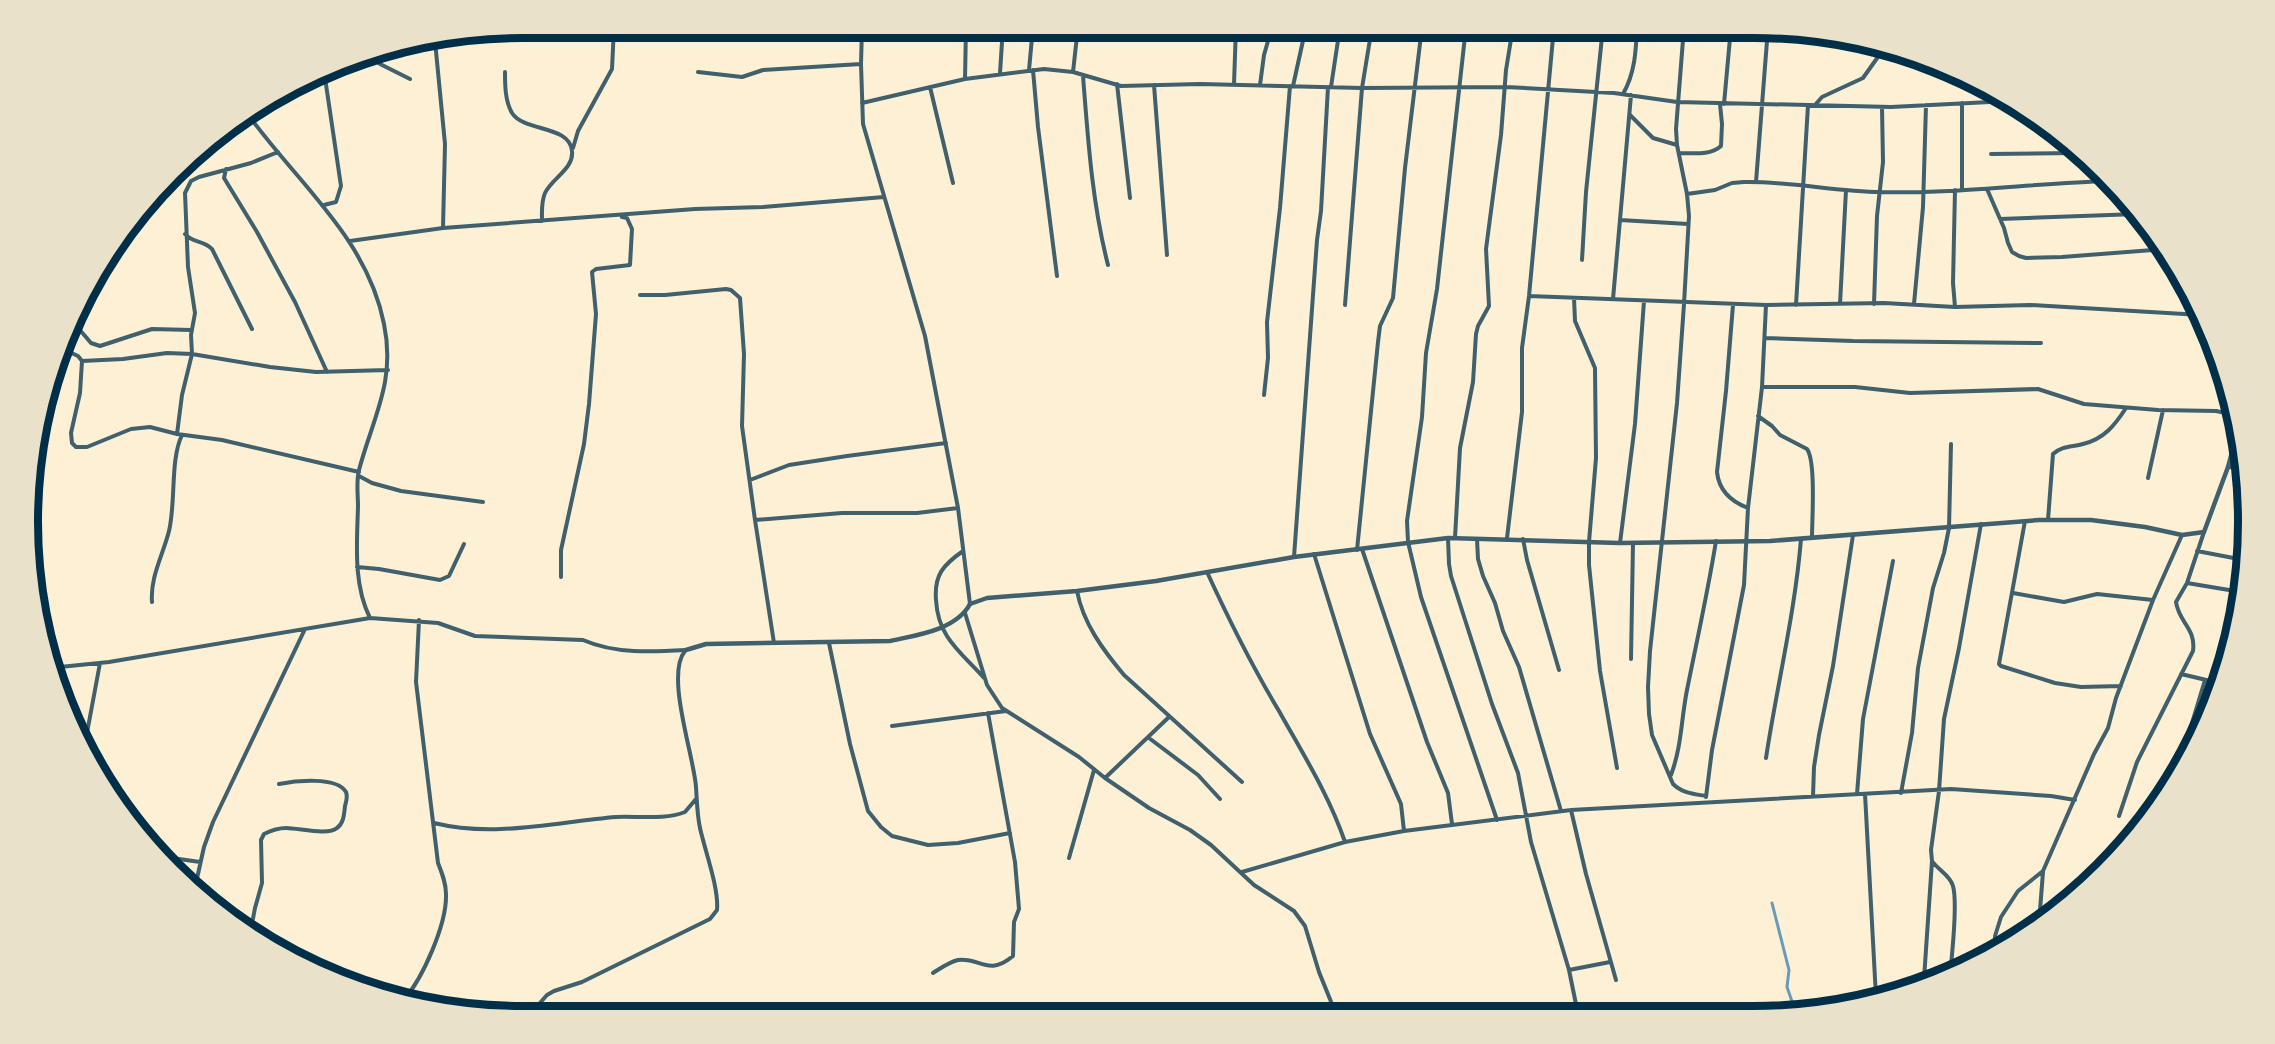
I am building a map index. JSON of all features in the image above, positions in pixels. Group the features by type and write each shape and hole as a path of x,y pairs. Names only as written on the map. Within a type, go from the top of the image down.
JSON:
{"street":[{"path":"542,220 542,201 546,190 567,168 578,131 612,69 613,38"},
{"path":"60,667 100,663 370,618 438,623 475,636 583,640 599,647 652,652 686,650 706,644 890,641 955,621 965,613 970,604 958,508 925,336 863,124 862,38"},
{"path":"965,79 966,38"},
{"path":"1000,74 1002,38"},
{"path":"1032,38 1031,70 1058,276"},
{"path":"1073,72 1077,38"},
{"path":"1234,84 1236,38"},
{"path":"1260,85 1269,38"},
{"path":"1264,395 1268,358 1267,322 1281,208 1292,86 1303,38"},
{"path":"1294,557 1330,87 1338,38"},
{"path":"1345,304 1362,88 1370,38"},
{"path":"1421,38 1393,298 1380,326 1378,342 1359,549 1419,712 1427,742 1448,793 1452,824"},
{"path":"1465,38 1437,289 1426,352 1418,448 1409,502 1408,542 1421,597 1497,820"},
{"path":"1455,538 1460,448 1473,382 1476,334 1489,306 1486,249 1512,38"},
{"path":"1507,538 1522,412 1522,348 1553,38"},
{"path":"1582,260 1586,192 1602,38"},
{"path":"1623,94 1631,80 1635,64 1636,38"},
{"path":"1683,38 1677,102 1677,145 1687,194 1688,224 1684,304 1677,403 1650,651 1648,714 1658,752 1671,775 1673,784 1678,789 1706,799"},
{"path":"1679,153 1708,153 1721,146 1722,104 1730,38"},
{"path":"1756,182 1767,38"},
{"path":"435,46 445,144 443,228"},
{"path":"1815,105 1822,97 1863,78 1880,55"},
{"path":"375,60 410,79"},
{"path":"698,72 742,77 763,70 861,64"},
{"path":"862,103 965,79 1031,70 1073,72 1116,84 1234,84 1362,88 1506,87 1623,94 1677,102 1722,104 1881,107 1994,102"},
{"path":"505,72 507,98 517,118 552,131 568,140 573,149"},
{"path":"1083,76 1094,198 1108,265"},
{"path":"323,205 336,202 341,186 325,79"},
{"path":"1116,84 1130,198"},
{"path":"1154,85 1167,255"},
{"path":"930,87 953,183"},
{"path":"1613,299 1631,95"},
{"path":"1962,103 1962,189"},
{"path":"1796,305 1808,105"},
{"path":"1914,304 1923,191 1926,105"},
{"path":"1874,304 1877,216 1883,162 1881,107"},
{"path":"1630,114 1653,138 1677,145"},
{"path":"252,119 350,241 370,279 386,336 388,370 359,474 357,567 364,606 370,618"},
{"path":"152,602 152,582 169,530 180,435 182,395 192,354 191,330 194,306 188,274 185,234 184,200 187,187 199,177 251,163 279,152"},
{"path":"1991,154 2066,153"},
{"path":"226,168 224,178 257,232 295,302 328,373"},
{"path":"1687,194 1715,190 1732,183 1756,182 1881,192 1987,189 2058,182 2098,181"},
{"path":"1987,189 2012,252 2019,256 2026,258 2154,250"},
{"path":"1840,304 1846,190"},
{"path":"1955,190 1953,283 1955,307"},
{"path":"350,241 443,228 884,197"},
{"path":"2000,219 2127,214"},
{"path":"561,577 561,550 584,444 589,404 596,314 592,272 596,269 627,267 632,258 630,223 627,218 618,215"},
{"path":"1620,220 1688,224"},
{"path":"185,234 189,239 204,242 212,249 252,329"},
{"path":"640,296 726,289 731,290 740,298 744,354 742,426 774,644"},
{"path":"1529,296 1684,304 1914,304 1955,307 2030,305 2191,314"},
{"path":"1574,298 1575,321 1595,368 1596,458 1589,542 1596,639 1617,768"},
{"path":"1620,543 1635,424 1644,301"},
{"path":"1733,304 1717,472 1718,479 1731,500 1748,508"},
{"path":"1706,799 1715,732 1744,585 1748,508 1762,387 1766,305"},
{"path":"79,329 91,343 100,346 152,329 191,330"},
{"path":"1765,338 2040,343"},
{"path":"68,352 78,356 81,361 78,406 71,433 72,443 76,447 87,447 141,426 180,435 213,438 359,474 372,483 401,491 483,502"},
{"path":"81,361 123,359 167,353 192,354 270,367 328,373 388,370"},
{"path":"1762,387 1855,387 1910,393 2038,389 2084,404 2225,413"},
{"path":"2048,520 2053,454 2058,448 2086,444 2103,436 2114,426 2126,408"},
{"path":"2148,478 2163,410"},
{"path":"1758,416 1780,435 1807,449 1810,453 1812,538"},
{"path":"750,480 789,465 946,443"},
{"path":"1901,793 1912,733 1918,668 1933,588 1949,528 1951,444"},
{"path":"2119,816 2137,762 2193,651 2193,634 2177,610 2176,602 2187,583 2232,453"},
{"path":"2228,467 2234,467"},
{"path":"754,520 842,513 917,513 958,508"},
{"path":"970,604 987,598 1077,591 1314,554 1448,538 1663,544 1801,539 2048,520 2091,520 2145,527 2182,535 2204,532"},
{"path":"2025,521 1999,660 2001,666 2055,683 2081,687 2121,686"},
{"path":"1924,975 1933,829 1939,790 1944,719 1981,524"},
{"path":"1813,796 1814,767 1833,666 1853,535"},
{"path":"2039,913 2043,871 2094,754 2108,728 2153,600 2182,535"},
{"path":"1448,538 1451,576 1492,704 1518,773 1539,875 1569,970 1576,1006"},
{"path":"1477,538 1477,553 1483,576 1519,667 1561,811"},
{"path":"1523,539 1559,670"},
{"path":"1766,758 1799,571 1801,539"},
{"path":"1671,775 1679,752 1686,692 1699,636 1716,541"},
{"path":"1631,659 1633,543"},
{"path":"357,567 440,580 449,576 464,544"},
{"path":"963,551 942,569 935,585 940,627 959,653 985,679"},
{"path":"2197,551 2236,558"},
{"path":"1314,554 1370,734 1401,804 1404,831"},
{"path":"1857,794 1863,719 1893,561"},
{"path":"1207,572 1239,641 1318,780 1337,818 1345,842"},
{"path":"2187,583 2232,591"},
{"path":"1077,591 1080,608 1087,622 1124,675 1242,782"},
{"path":"2013,593 2064,602 2097,594 2153,600"},
{"path":"965,613 985,679 995,699 1006,711 1079,757 1149,808 1190,830 1211,845 1254,885 1294,911 1302,920 1333,1006"},
{"path":"409,993 426,964 445,914 446,892 438,863 416,682 419,620"},
{"path":"196,880 213,822 305,629"},
{"path":"829,643 850,744 868,811 881,827 892,836 927,845 957,843 1010,833"},
{"path":"538,1006 547,995 582,982 714,915 718,904 700,828 696,786 678,684 680,657 686,650"},
{"path":"87,735 100,663"},
{"path":"2181,674 2211,681"},
{"path":"2188,736 2205,680"},
{"path":"892,726 1006,711"},
{"path":"933,973 950,962 961,960 996,966 1012,956 1014,922 1019,909 1015,862 988,714"},
{"path":"1105,778 1169,717"},
{"path":"1149,738 1198,775 1220,800"},
{"path":"1069,858 1094,770"},
{"path":"252,924 262,883 261,840 264,834 286,828 330,831 338,828 343,819 347,796 339,786 333,783 309,781 279,784"},
{"path":"1242,872 1345,842 1452,824 1571,810 1706,799 1901,793 1951,789 2051,796 2074,800"},
{"path":"1866,794 1876,991"},
{"path":"434,823 471,830 502,830 618,817 672,815 689,810 696,798"},
{"path":"1571,810 1616,980"},
{"path":"173,858 200,862"},
{"path":"1932,861 1953,885 1951,964"},
{"path":"1995,942 2001,917 2018,891 2043,871"},
{"path":"1569,970 1610,962"}],"waterway":[{"path":"1772,903 1789,970 1787,987 1793,1004"}]}
